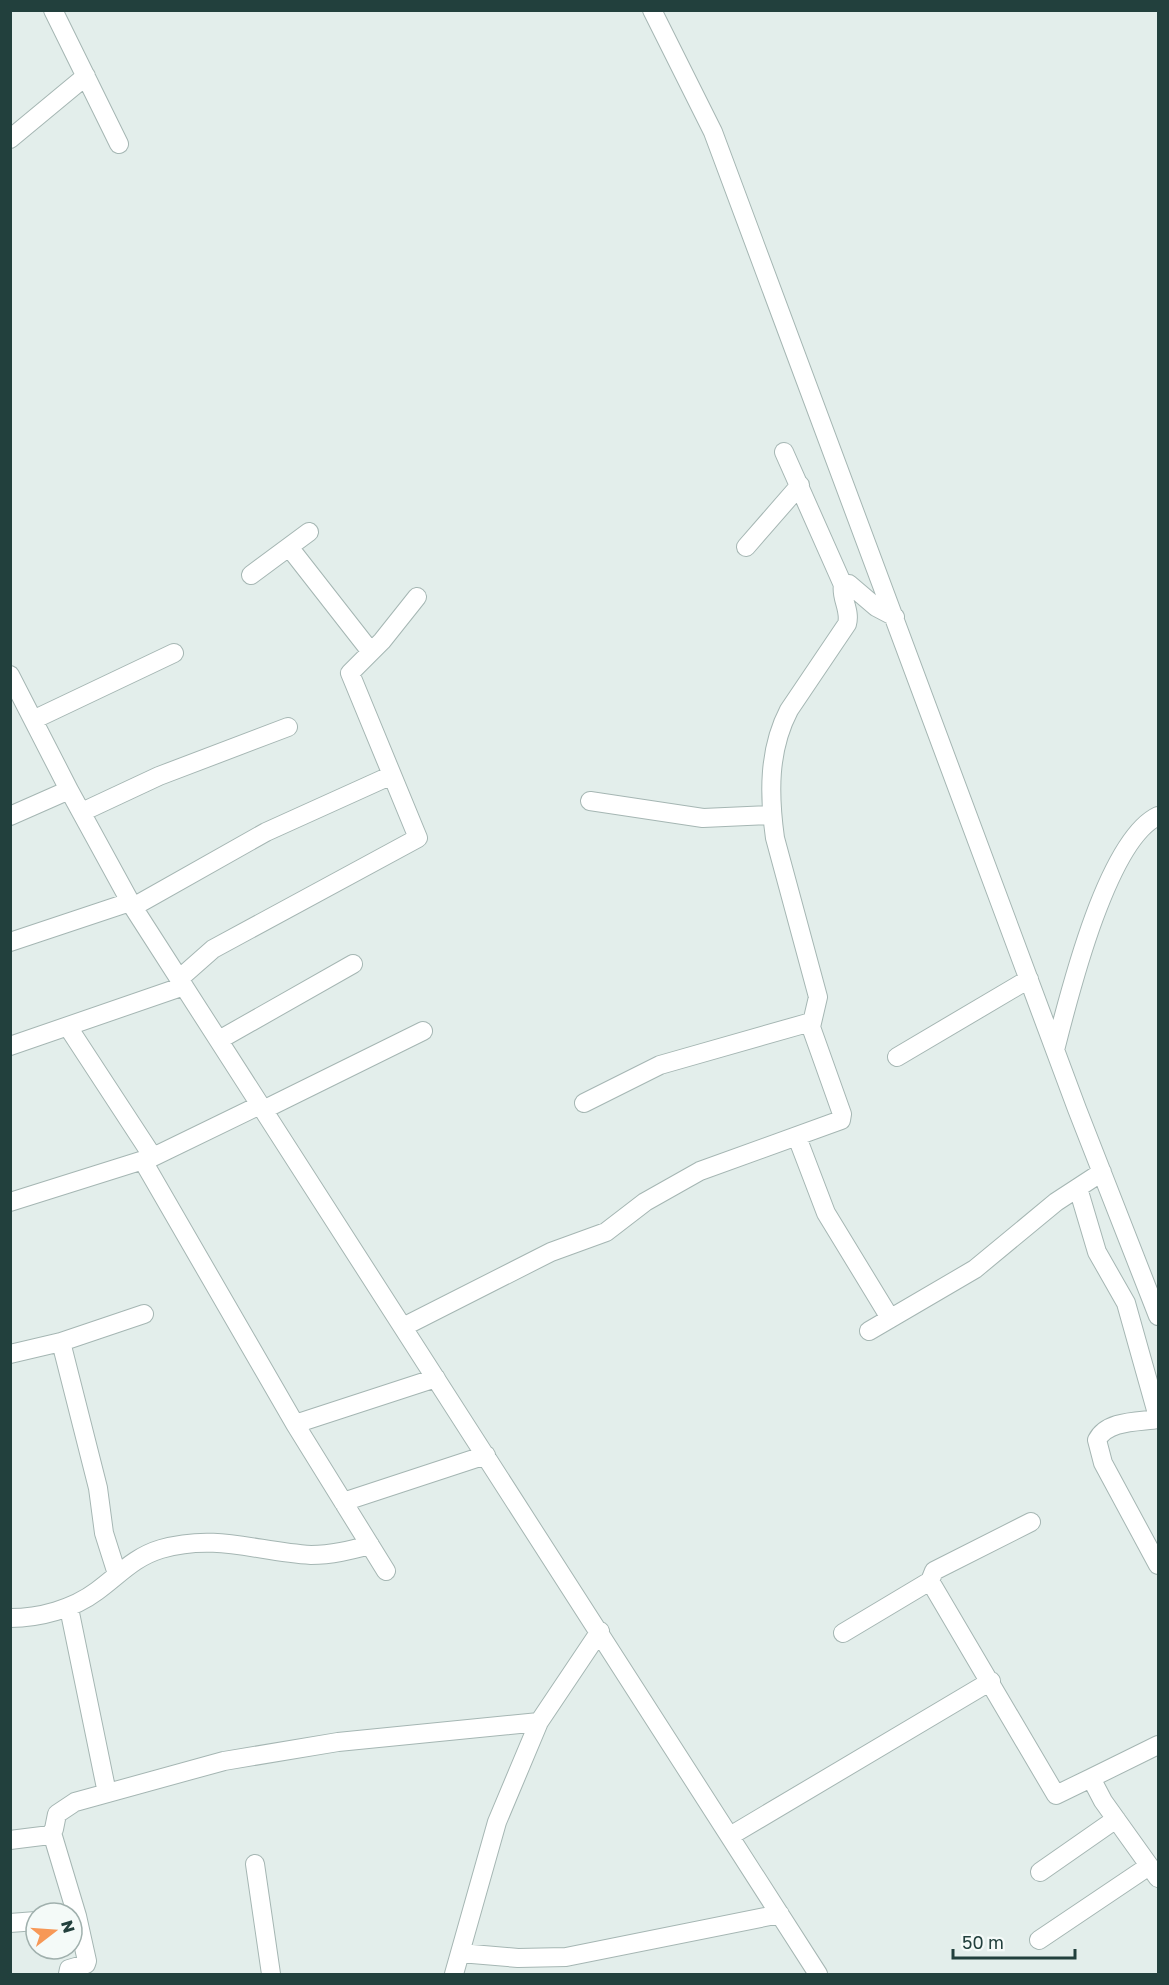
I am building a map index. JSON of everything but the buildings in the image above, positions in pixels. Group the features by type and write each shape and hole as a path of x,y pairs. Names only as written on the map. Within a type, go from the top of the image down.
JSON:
{"street":[{"path":"53,10 119,144"},
{"path":"652,10 713,132 1055,1050 1158,1316"},
{"path":"10,139 86,76"},
{"path":"403,1327 551,1252 606,1232 645,1202 700,1171 834,1124 842,1118 811,1022 818,998 784,875 772,815 772,758 777,738 789,710 847,624 849,614 842,590 843,585 784,452"},
{"path":"746,547 800,485"},
{"path":"251,575 309,532"},
{"path":"289,547 371,652"},
{"path":"843,585 849,584 876,607 895,617"},
{"path":"10,1046 68,1027 182,983 213,949 418,839 350,677 355,666 371,652 417,597"},
{"path":"33,720 174,653"},
{"path":"10,675 69,790 132,904 818,1974"},
{"path":"82,812 159,776 288,727"},
{"path":"10,942 132,904 266,832 393,775"},
{"path":"10,816 69,790"},
{"path":"590,801 704,818 772,815"},
{"path":"1055,1050 1077,965 1117,864 1128,843 1141,828 1158,816"},
{"path":"219,1040 353,964"},
{"path":"897,1057 1029,979"},
{"path":"584,1103 660,1065 811,1022"},
{"path":"68,1027 148,1159 295,1424 386,1571"},
{"path":"10,1202 148,1159 423,1031"},
{"path":"797,1137 826,1213 890,1318"},
{"path":"869,1331 975,1269 1056,1202 1102,1172"},
{"path":"1078,1188 1097,1252 1126,1303 1158,1418 1116,1425 1103,1431 1097,1440 1103,1463 1158,1565"},
{"path":"10,1354 61,1342 144,1314"},
{"path":"61,1342 98,1488 104,1533 117,1574"},
{"path":"295,1424 436,1378"},
{"path":"343,1502 486,1455"},
{"path":"843,1633 930,1581 934,1571 1031,1522"},
{"path":"10,1618 69,1608 98,1591 144,1555 186,1543 235,1543 313,1555 343,1552 370,1545"},
{"path":"930,1581 967,1646 991,1681 1056,1795 1158,1745"},
{"path":"69,1608 107,1793"},
{"path":"454,1974 497,1822 539,1722 600,1631"},
{"path":"730,1836 991,1681"},
{"path":"71,1901 52,1833 59,1811 75,1802 177,1772 245,1758 338,1742 539,1722"},
{"path":"1039,1940 1154,1872 1116,1819 1091,1778"},
{"path":"1040,1872 1116,1819"},
{"path":"10,1840 52,1833"},
{"path":"255,1864 271,1974"},
{"path":"460,1953 518,1958 566,1957 780,1914"},
{"path":"68,1974 70,1968 87,1963 84,1951"}]}
